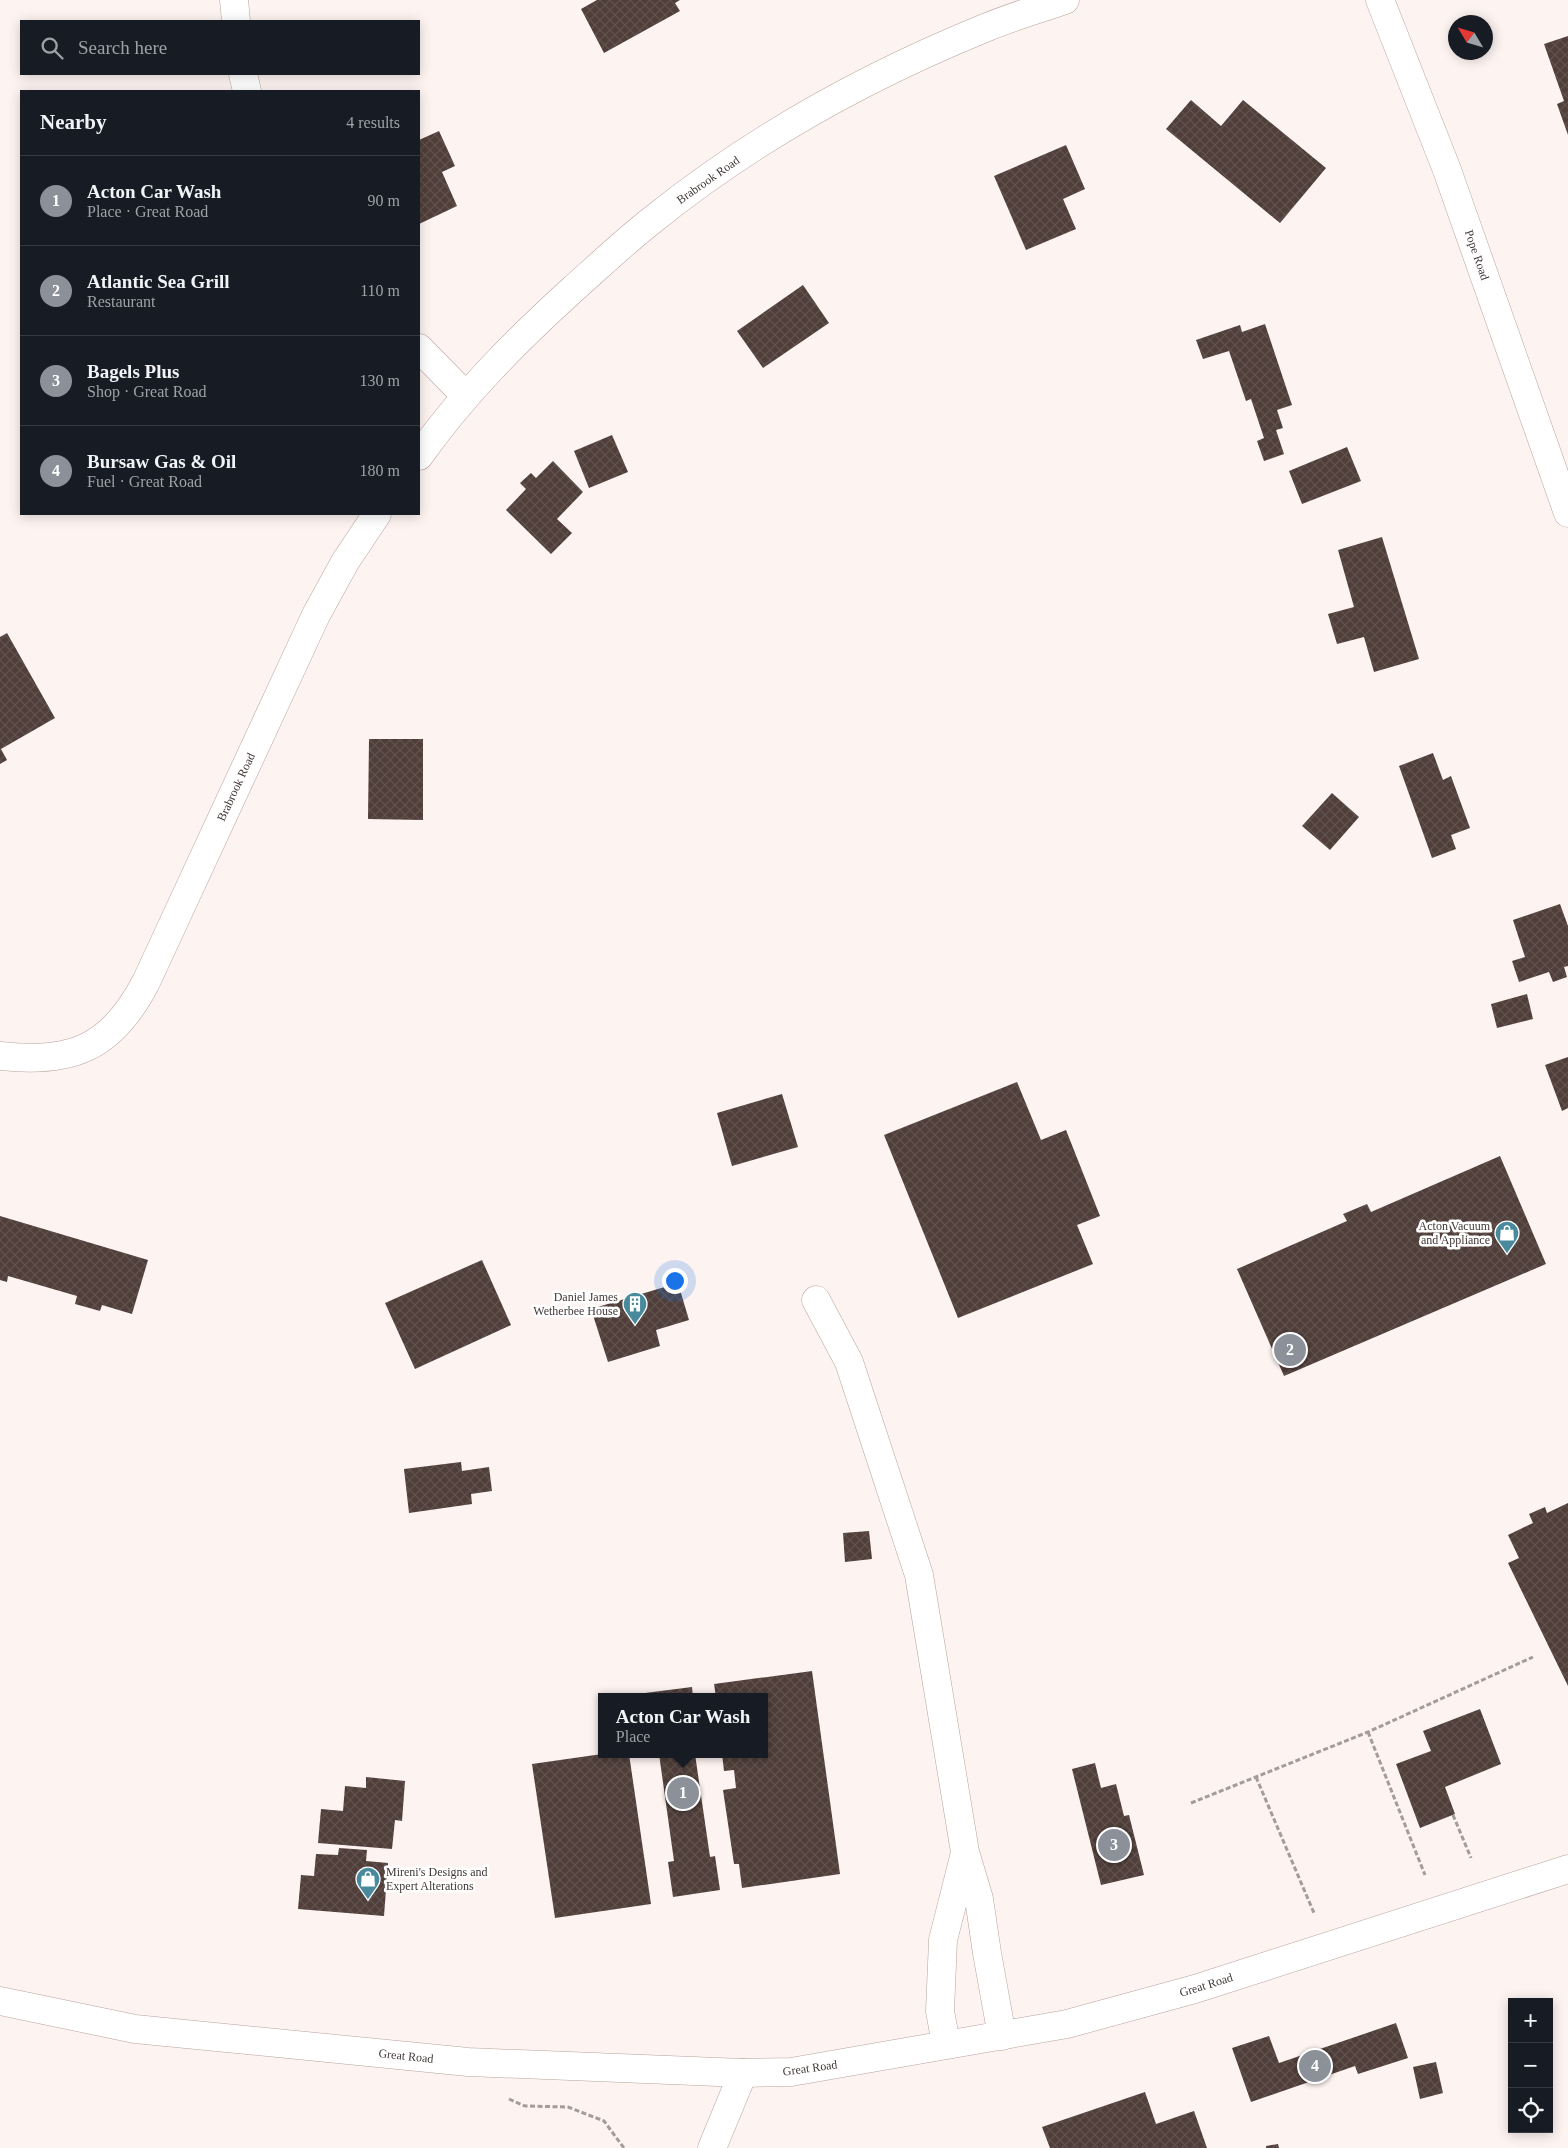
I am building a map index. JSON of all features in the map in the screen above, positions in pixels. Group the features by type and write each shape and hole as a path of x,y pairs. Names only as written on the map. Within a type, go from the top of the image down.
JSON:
{"street":[{"path":"234,0 236,20"},
{"name":"Brabrook Road","path":"420,455 465,396 509,348 651,220 731,163 812,113 899,66 988,27 1065,0"},
{"name":"Pope Road","path":"1380,0 1447,170 1568,513"},
{"path":"243,75 247,90"},
{"path":"420,349 465,396"},
{"name":"Brabrook Road","path":"0,1056 17,1058 56,1057 84,1050 105,1036 120,1022 138,997 316,615 345,562 376,515"},
{"path":"816,1300 849,1362 918,1575 965,1852 979,1899 1002,2036"},
{"path":"946,2044 940,2011 943,1940 965,1852"},
{"name":"Great Road","path":"0,2001 135,2028 468,2062 791,2072 1067,2024 1195,1990 1568,1869"},
{"path":"712,2148 743,2072"}],"path":[{"path":"1191,1804 1368,1732 1533,1657"},
{"path":"1368,1732 1425,1875"},
{"path":"1256,1777 1314,1913"},
{"path":"1453,1815 1471,1858"},
{"path":"509,2099 525,2106 568,2108 604,2121 624,2148"}],"building":[{"path":"597,0 680,0 675,3 680,11 604,53 581,9"},
{"path":"1568,36 1568,135 1557,104 1564,101 1544,44"},
{"path":"1191,100 1221,126 1243,100 1326,168 1280,223 1166,129"},
{"path":"439,131 455,166 442,172 457,206 420,224 420,140"},
{"path":"1066,145 1085,189 1063,199 1076,229 1026,250 994,176"},
{"path":"803,285 829,323 763,368 737,331"},
{"path":"1265,324 1292,405 1277,410 1283,428 1276,430 1284,454 1264,461 1257,441 1264,438 1251,399 1246,401 1229,351 1203,359 1196,340 1240,325 1242,332"},
{"path":"612,435 628,472 589,488 574,451"},
{"path":"1347,447 1361,481 1302,504 1289,471"},
{"path":"553,461 583,492 557,519 572,533 551,554 506,510 526,489 520,483 531,473 536,478"},
{"path":"1382,537 1419,659 1374,672 1364,637 1337,644 1328,614 1354,607 1338,550"},
{"path":"7,633 55,718 1,749 7,760 0,764 0,637"},
{"path":"369,739 423,739 423,820 368,819"},
{"path":"1433,753 1443,780 1451,776 1470,828 1451,835 1456,849 1432,858 1399,766"},
{"path":"1332,793 1359,817 1330,850 1302,826"},
{"path":"1560,904 1568,926 1568,966 1564,967 1567,977 1553,982 1549,972 1519,982 1512,961 1525,957 1513,920"},
{"path":"1527,994 1533,1019 1497,1028 1491,1004"},
{"path":"1568,1057 1568,1108 1562,1111 1545,1065"},
{"path":"1017,1082 1041,1140 1066,1130 1100,1216 1077,1225 1093,1264 958,1318 884,1135"},
{"path":"782,1094 798,1147 732,1166 717,1113"},
{"path":"1500,1156 1546,1264 1284,1376 1237,1269 1347,1221 1343,1214 1367,1204 1371,1212"},
{"path":"0,1216 148,1260 132,1314 102,1305 100,1311 75,1304 77,1296 8,1276 7,1282 0,1280"},
{"path":"482,1260 511,1325 415,1369 385,1303"},
{"name":"Daniel James Wetherbee House","path":"678,1283 689,1320 656,1330 660,1346 608,1362 591,1309"},
{"path":"461,1462 462,1471 489,1467 492,1491 471,1494 472,1504 409,1513 404,1469"},
{"path":"1568,1503 1568,1686 1508,1563 1519,1558 1508,1535 1533,1523 1529,1514 1545,1507 1547,1513"},
{"path":"869,1531 872,1559 845,1562 843,1533"},
{"path":"812,1671 840,1874 742,1888 739,1864 734,1864 723,1790 736,1788 734,1770 724,1771 722,1758 768,1758 768,1693 715,1693 714,1684"},
{"path":"692,1687 693,1693 645,1693"},
{"path":"1480,1709 1501,1764 1445,1787 1455,1814 1420,1828 1396,1764 1431,1751 1423,1731"},
{"path":"598,1755 598,1758 630,1758 651,1904 555,1918 532,1764"},
{"path":"660,1758 696,1758 710,1857 715,1856 720,1890 673,1897 668,1862 674,1861"},
{"path":"1095,1763 1101,1788 1116,1784 1124,1816 1129,1815 1144,1875 1101,1885 1072,1769"},
{"path":"366,1777 405,1781 402,1821 395,1820 392,1849 318,1843 321,1809 343,1811 345,1786 366,1788"},
{"path":"339,1848 367,1850 366,1861 388,1863 384,1916 298,1909 301,1875 314,1876 316,1854 338,1855"},
{"path":"1396,2023 1408,2058 1358,2074 1355,2066 1251,2102 1232,2048 1269,2036 1279,2063"},
{"path":"1436,2062 1443,2093 1420,2099 1413,2067"},
{"path":"1145,2092 1156,2124 1194,2111 1207,2148 1050,2148 1042,2127"},
{"path":"1278,2144 1279,2148 1266,2148 1266,2146"}],"place":[{"name":"Acton Vacuum and Appliance","path":"1507,1254"},
{"name":"Daniel James Wetherbee House","path":"635,1325"},
{"name":"Atlantic Sea Grill","path":"1290,1350"},
{"name":"Acton Car Wash","path":"683,1793"},
{"name":"Bagels Plus","path":"1114,1845"},
{"name":"Mireni's Designs and Expert Alterations","path":"368,1900"},
{"name":"Bursaw Gas & Oil","path":"1315,2066"}]}
